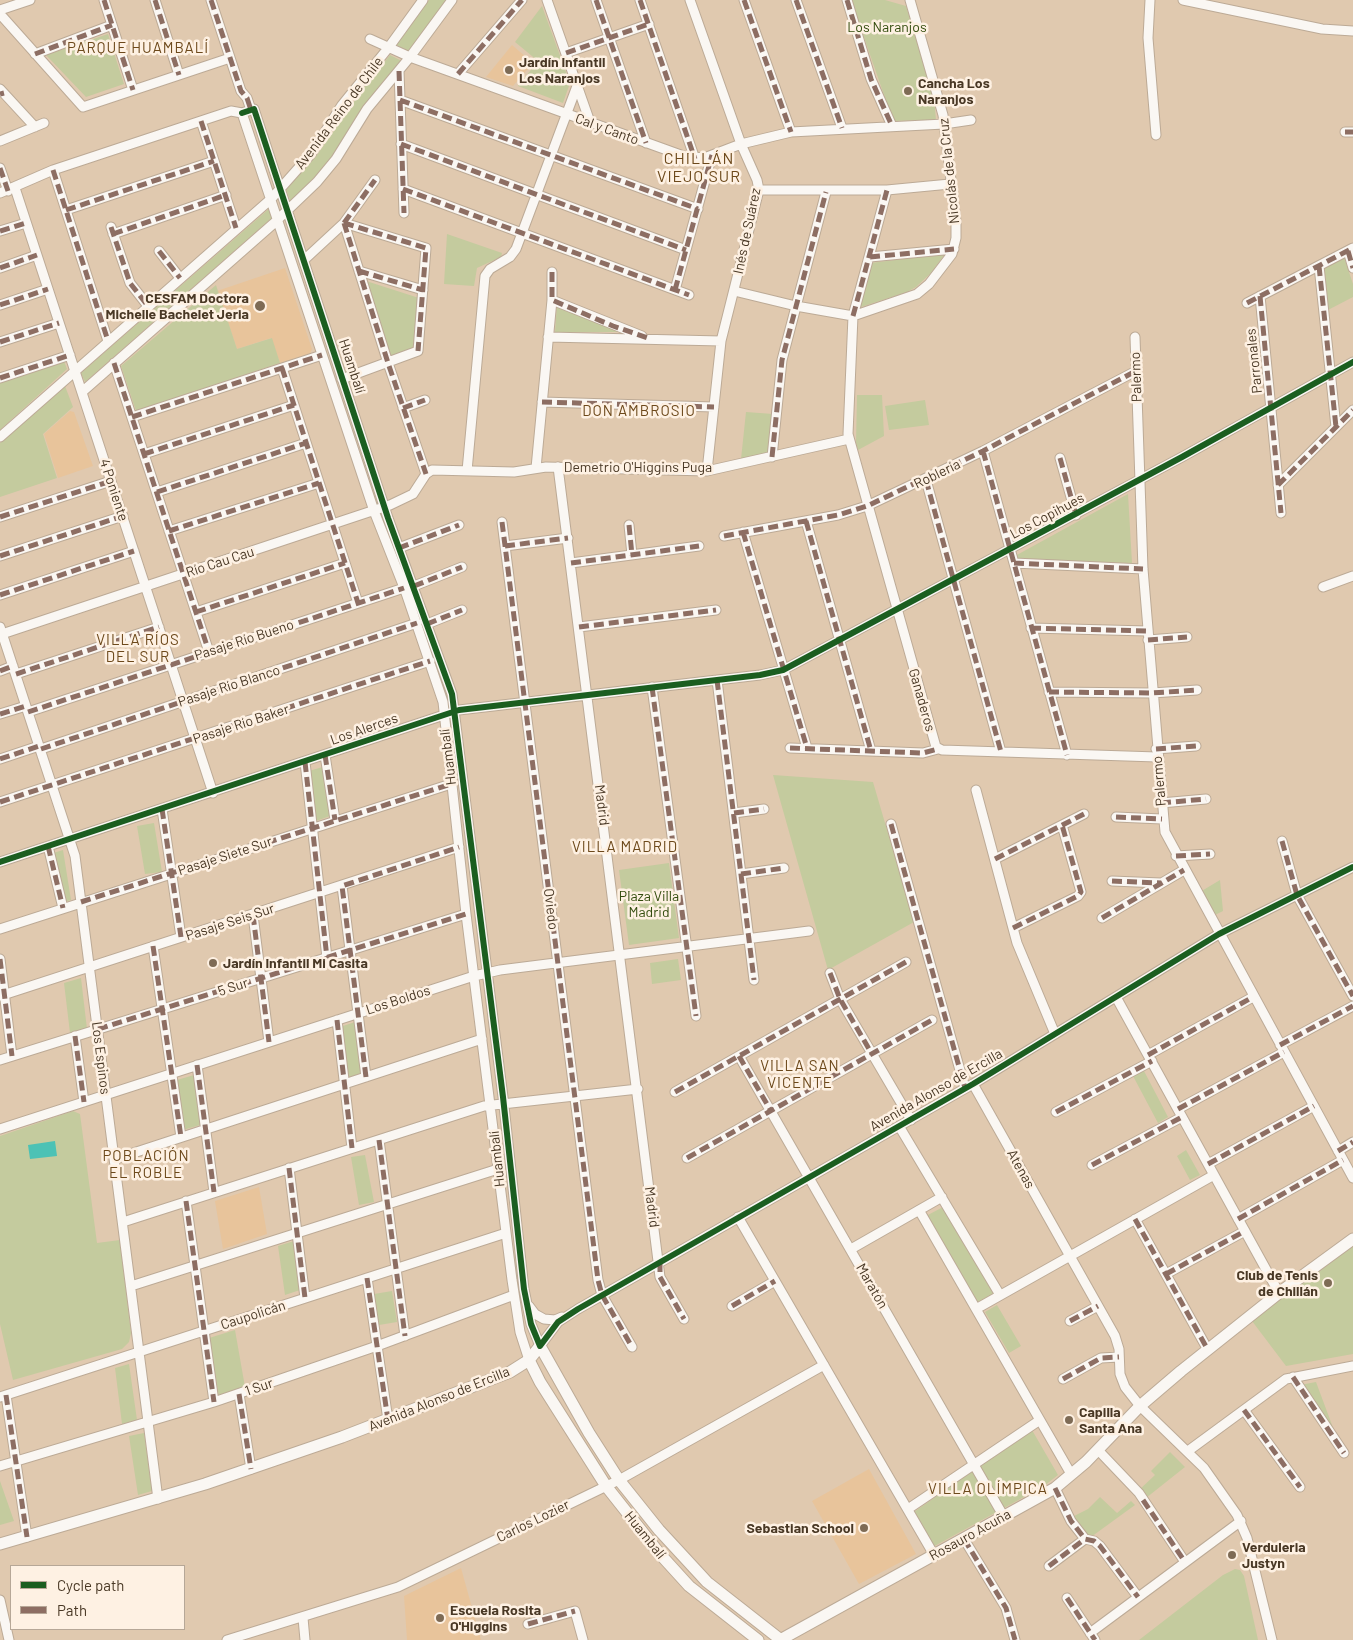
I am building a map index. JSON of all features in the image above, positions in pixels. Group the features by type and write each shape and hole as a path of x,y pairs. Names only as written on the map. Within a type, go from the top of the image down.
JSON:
{"main road":[{"name":"Rosauro Acuña","path":"780,1640 1055,1488 1098,1450 1140,1406 1279,1293 1353,1239"},
{"name":"Avenida Alonso de Ercilla","path":"0,1544 158,1499 251,1469 388,1420 510,1372 528,1360 540,1346"},
{"name":"Huambalí","path":"540,1346 570,1402 619,1480 659,1530 702,1577 780,1640"},
{"name":"Huambalí","path":"528,1360 606,1486 659,1553 689,1586 758,1640"}],"street":[{"path":"30,0 0,12 83,107 230,58"},
{"path":"104,0 133,90"},
{"path":"156,0 179,76"},
{"name":"Huambalí","path":"211,0 241,91 247,98 243,111 322,355 374,511 430,661 445,715 466,914 506,1233 520,1332 528,1360"},
{"name":"Avenida Reino de Chile","path":"0,437 271,199 311,154 349,95 389,47 422,0"},
{"name":"Avenida Reino de Chile","path":"82,392 288,210 330,168 368,109 410,57 452,0"},
{"path":"458,74 522,0"},
{"path":"547,0 590,122"},
{"path":"596,0 646,143"},
{"path":"640,0 695,158"},
{"name":"Inés de Suárez","path":"690,0 759,190 721,341 707,471"},
{"path":"744,0 791,132"},
{"path":"796,0 842,128"},
{"path":"847,0 871,79 892,126"},
{"name":"Nicolás de la Cruz","path":"734,291 796,306 853,316 917,294 939,272 954,249 956,221 938,90 910,0"},
{"path":"1150,0 1148,38 1156,135"},
{"path":"1183,0 1322,29 1353,31"},
{"path":"566,53 649,24"},
{"path":"35,54 112,26"},
{"name":"Cal y Canto","path":"370,39 410,57 683,157 695,158 712,155 741,144 791,132 944,124 971,120"},
{"path":"399,71 404,213"},
{"path":"467,471 484,281 490,269 510,257 516,250 577,86"},
{"path":"1,92 35,127"},
{"path":"400,100 698,209"},
{"name":"Huambalí","path":"243,111 254,109 384,507 452,694 526,1299 531,1324 540,1346"},
{"path":"8,191 53,170 201,121 243,111"},
{"path":"201,121 236,228"},
{"path":"0,141 44,123"},
{"path":"401,144 686,250"},
{"path":"675,290 712,155"},
{"path":"66,210 214,161"},
{"name":"4 Poniente","path":"0,168 8,191 26,222 213,793"},
{"path":"53,170 108,341"},
{"path":"304,260 344,223 375,180"},
{"path":"759,190 826,192 887,190 950,184"},
{"path":"403,189 689,295"},
{"name":"Ganaderos","path":"887,190 853,316 849,440 896,611 938,749 1067,755 1156,753 1196,746"},
{"path":"772,458 782,360 826,192"},
{"path":"148,306 132,288 112,231 226,195"},
{"path":"0,231 26,222"},
{"path":"344,223 402,408 426,474"},
{"path":"342,379 418,351 426,248 344,223"},
{"path":"870,257 954,249"},
{"path":"1247,303 1350,249 1353,268"},
{"path":"160,251 180,278"},
{"path":"0,268 37,256"},
{"path":"1319,266 1336,427"},
{"path":"359,271 423,290"},
{"path":"536,468 552,300 552,272"},
{"path":"0,305 48,289"},
{"name":"Parronales","path":"1260,296 1281,513"},
{"path":"552,300 651,339"},
{"path":"0,342 59,323"},
{"path":"548,337 721,341"},
{"name":"Palermo","path":"1135,337 1143,569 1156,753 1162,819 1166,837 1353,1178"},
{"path":"0,378 70,355"},
{"path":"132,417 322,355"},
{"name":"Los Copihues","path":"748,677 783,670 840,641 1140,480 1353,362"},
{"path":"114,363 209,652"},
{"path":"282,368 358,603"},
{"name":"Roblería","path":"724,536 838,515 867,506 926,480 1136,371"},
{"path":"402,408 425,400"},
{"path":"542,402 714,407"},
{"path":"144,454 294,405"},
{"path":"1278,485 1353,410"},
{"name":"Demetrio O'Higgins Puga","path":"426,474 434,470 514,472 558,467 707,471 849,440"},
{"path":"156,492 306,443"},
{"path":"983,451 1067,755"},
{"path":"1060,458 1076,514"},
{"name":"Madrid","path":"558,467 660,1262 660,1278 684,1319"},
{"name":"Río Cau Cau","path":"1,629 184,574 374,511 410,496 426,474"},
{"path":"926,480 1001,752"},
{"path":"0,517 111,481"},
{"path":"170,531 319,483"},
{"path":"0,556 123,516"},
{"path":"806,521 871,751"},
{"name":"Oviedo","path":"502,522 598,1280 602,1295 632,1347"},
{"path":"399,548 459,525"},
{"path":"629,525 632,555"},
{"path":"743,532 807,748"},
{"path":"505,546 568,538"},
{"path":"571,563 699,546"},
{"path":"0,595 134,551"},
{"path":"196,612 345,562"},
{"path":"1014,563 1143,569"},
{"path":"414,586 462,567"},
{"path":"1323,587 1353,576"},
{"name":"Pasaje Río Bueno","path":"0,714 27,709 404,588"},
{"path":"427,624 462,610"},
{"path":"579,627 716,610"},
{"name":"Pasaje Río Blanco","path":"0,759 40,748 184,701 416,623"},
{"path":"0,671 14,670 159,627"},
{"path":"1031,628 1187,637"},
{"name":"Los Espinos","path":"1,629 71,839 98,1029 158,1499"},
{"name":"Pasaje Río Baker","path":"0,802 430,661"},
{"name":"Los Alerces","path":"0,862 455,712 525,702 748,677"},
{"path":"717,680 754,980"},
{"path":"652,688 696,1016"},
{"path":"1049,692 1152,693 1197,690"},
{"path":"790,748 923,753 938,749"},
{"path":"325,756 335,820"},
{"path":"305,762 326,958"},
{"name":"Pasaje Siete Sur","path":"0,929 451,784"},
{"path":"976,790 1013,928 1028,972 1055,1034"},
{"path":"1161,804 1206,799"},
{"path":"162,809 181,937"},
{"path":"734,814 764,809"},
{"path":"995,859 1084,814"},
{"path":"1116,817 1162,819"},
{"name":"Atenas","path":"891,824 969,1086 1115,1336 1122,1383 1140,1406 1188,1451 1219,1487 1241,1521 1248,1538 1272,1640"},
{"path":"1013,928 1078,896 1081,892 1062,825"},
{"path":"1282,841 1297,895 1353,996"},
{"path":"48,846 63,908"},
{"name":"Pasaje Seis Sur","path":"2,995 459,848"},
{"path":"1176,856 1210,854"},
{"name":"Avenida Alonso de Ercilla","path":"540,1346 558,1322 569,1314 911,1120 1219,934 1353,867"},
{"path":"741,874 784,868"},
{"path":"1102,918 1184,870"},
{"path":"1112,881 1161,883"},
{"path":"342,886 366,1076"},
{"name":"5 Sur","path":"0,1060 466,914"},
{"path":"253,915 269,1042"},
{"name":"Los Boldos","path":"0,1129 474,976 558,963 809,931"},
{"path":"153,946 181,1137"},
{"path":"0,959 2,995 12,1056"},
{"path":"675,1092 906,962"},
{"path":"830,973 840,999 911,1120"},
{"path":"1116,996 1279,1293"},
{"path":"1056,1112 1254,997"},
{"path":"1092,1165 1353,1006"},
{"path":"337,1020 352,1148"},
{"path":"687,1158 932,1020"},
{"path":"75,1036 84,1102"},
{"path":"114,1159 482,1039"},
{"name":"Maratón","path":"739,1056 1004,1517"},
{"path":"197,1065 214,1192"},
{"path":"122,1222 491,1105 638,1088"},
{"path":"1208,1164 1314,1106"},
{"path":"899,1126 1000,1294"},
{"path":"378,1140 405,1336"},
{"path":"1338,1151 1353,1142"},
{"path":"1238,1219 1343,1160"},
{"path":"289,1168 305,1298"},
{"path":"131,1286 498,1168"},
{"path":"976,1308 1214,1174"},
{"path":"850,1249 942,1197"},
{"path":"186,1201 214,1402"},
{"path":"919,1210 1072,1474"},
{"path":"738,1217 934,1555"},
{"path":"1135,1218 1208,1350"},
{"path":"1166,1274 1245,1231"},
{"name":"Caupolicán","path":"3,1396 506,1233"},
{"path":"367,1278 388,1420"},
{"path":"732,1306 775,1281"},
{"name":"1 Sur","path":"0,1466 239,1394 405,1336 514,1294"},
{"path":"526,1299 535,1314 544,1319 554,1320 569,1314"},
{"path":"1070,1321 1098,1306"},
{"path":"1063,1379 1101,1358 1119,1357"},
{"name":"Carlos Lozier","path":"227,1640 398,1587 619,1480 824,1365"},
{"path":"1188,1451 1293,1377 1353,1366"},
{"path":"1293,1377 1344,1453"},
{"path":"239,1394 251,1469"},
{"path":"3,1396 16,1461 27,1537"},
{"path":"1244,1410 1300,1487"},
{"path":"908,1509 1040,1420"},
{"path":"1098,1450 1139,1493 1185,1562"},
{"path":"1055,1488 1071,1521 1085,1539 1094,1541 1100,1546 1138,1597"},
{"path":"1067,1598 1092,1637 1138,1597 1241,1521"},
{"path":"964,1539 1006,1608 1015,1640"},
{"path":"1049,1566 1085,1539"},
{"path":"0,1600 9,1640"},
{"path":"528,1624 575,1611 583,1640"},
{"path":"303,1618 305,1640"}],"shaded area":[{"name":"Jardín Infantil Los Naranjos","path":"512,45 533,63 513,86 486,77"},
{"name":"CESFAM Doctora Michelle Bachelet Jeria","path":"285,268 312,349 310,354 280,363 271,338 237,349 217,291"},
{"path":"70,411 74,412 93,466 58,478 44,434"},
{"path":"259,1187 267,1234 223,1249 215,1201"},
{"name":"Sebastian School","path":"869,1469 916,1554 859,1584 812,1501"},
{"name":"Escuela Rosita O'Higgins","path":"461,1568 481,1640 407,1640 404,1596"}],"green space":[{"path":"429,0 446,0 409,51 396,45"},
{"name":"Los Naranjos","path":"851,0 885,0 906,6 934,98 936,120 893,121"},
{"path":"542,6 570,83 563,103 518,86 538,61 515,42"},
{"path":"108,34 124,84 86,97 46,55"},
{"path":"390,55 402,61 330,160 311,184 291,202 286,189 317,155 365,86"},
{"path":"271,207 274,216 85,382 81,373"},
{"path":"447,234 502,253 501,257 477,268 474,286 444,284"},
{"path":"945,254 931,273 916,287 907,292 858,308 870,263"},
{"path":"1344,257 1353,284 1353,297 1328,310 1324,268"},
{"path":"363,280 419,298 416,348 388,357"},
{"path":"216,285 237,349 272,338 280,363 136,411 121,366"},
{"path":"557,303 631,332 555,332"},
{"path":"64,361 67,369 0,430 0,383"},
{"path":"65,386 73,407 43,434 57,478 0,497 0,443"},
{"path":"857,395 882,395 884,436 858,450 856,443"},
{"path":"925,400 929,425 889,430 885,406"},
{"path":"746,412 773,414 769,452 741,459"},
{"path":"1128,494 1132,563 1018,561 1015,556"},
{"path":"326,766 333,815 316,821 309,771"},
{"path":"773,775 873,782 914,922 828,970"},
{"path":"154,823 162,872 145,874 137,826"},
{"path":"63,850 71,900 58,904 47,855"},
{"name":"Plaza Villa Madrid","path":"669,863 679,938 629,945 619,870"},
{"path":"1220,880 1223,911 1213,916 1200,892"},
{"path":"678,959 681,980 652,984 650,963"},
{"path":"81,978 87,1029 70,1033 64,983"},
{"path":"355,1022 361,1074 346,1079 340,1027"},
{"path":"1144,1071 1168,1117 1158,1123 1133,1076"},
{"path":"194,1075 200,1125 183,1130 177,1080"},
{"path":"73,1111 80,1114 97,1243 120,1240 131,1333 129,1342 122,1349 13,1380 0,1324 0,1136"},
{"path":"1186,1150 1200,1175 1190,1180 1177,1156"},
{"path":"365,1155 374,1202 359,1205 351,1157"},
{"path":"945,1206 994,1293 976,1303 926,1216"},
{"path":"294,1241 300,1290 285,1295 278,1246"},
{"name":"Club de Tenis de Chillán","path":"1353,1244 1353,1354 1286,1366 1252,1321"},
{"path":"392,1291 397,1322 379,1325 374,1294"},
{"path":"997,1305 1021,1346 1009,1353 985,1312"},
{"path":"235,1330 245,1387 219,1397 209,1338"},
{"path":"129,1364 137,1420 122,1424 115,1368"},
{"path":"1316,1382 1338,1441 1300,1385"},
{"path":"1032,1430 1058,1475 1044,1486 931,1548 911,1514"},
{"path":"144,1433 152,1491 138,1495 129,1436"},
{"path":"1170,1452 1185,1467 1146,1498 1138,1491 1155,1475 1151,1471"},
{"path":"0,1481 14,1521 0,1525"},
{"path":"1100,1497 1117,1513 1131,1501 1135,1505 1091,1537 1085,1535 1074,1516 1088,1509"},
{"path":"1235,1569 1240,1570 1244,1576 1258,1640 1139,1640 1223,1575"}],"water":[{"path":"55,1141 57,1156 30,1159 28,1145"}],"marked path":[{"path":"104,0 133,90"},
{"path":"155,0 179,75"},
{"path":"211,0 241,91 247,98 251,110"},
{"path":"458,74 522,0"},
{"path":"596,0 646,143"},
{"path":"640,0 695,159"},
{"path":"744,0 791,132"},
{"path":"796,0 842,128"},
{"path":"847,0 871,79 892,126"},
{"path":"566,53 649,24"},
{"path":"35,54 112,25"},
{"path":"399,71 404,213"},
{"path":"0,94 4,93"},
{"path":"400,100 698,209"},
{"path":"201,121 236,228"},
{"path":"1345,132 1353,132"},
{"path":"401,144 686,250"},
{"path":"675,290 712,155"},
{"path":"66,210 214,161"},
{"path":"0,168 8,191"},
{"path":"53,170 108,341"},
{"path":"344,223 375,180"},
{"path":"403,189 689,295"},
{"path":"853,316 887,190"},
{"path":"772,457 782,360 826,192"},
{"path":"113,234 226,195"},
{"path":"0,231 26,223"},
{"path":"344,223 388,363 426,474"},
{"path":"344,223 426,248 418,351"},
{"path":"111,227 130,283 148,306"},
{"path":"1247,303 1353,248"},
{"path":"870,257 954,249"},
{"path":"159,251 180,278"},
{"path":"1348,251 1353,268"},
{"path":"0,268 37,255"},
{"path":"1319,266 1336,427"},
{"path":"359,271 423,290"},
{"path":"552,272 552,300 613,326 651,339"},
{"path":"0,305 48,289"},
{"path":"1260,296 1281,513"},
{"path":"0,342 59,323"},
{"path":"0,378 70,355"},
{"path":"132,417 322,355"},
{"path":"114,363 209,652"},
{"path":"282,368 358,603"},
{"path":"724,536 838,515 867,506 983,451 1136,371"},
{"path":"403,408 425,400"},
{"path":"542,402 714,407"},
{"path":"144,454 294,405"},
{"path":"1278,485 1353,410"},
{"path":"157,492 306,443"},
{"path":"983,451 1067,755"},
{"path":"1060,458 1076,515"},
{"path":"926,480 1001,752"},
{"path":"0,517 111,481"},
{"path":"169,531 319,483"},
{"path":"0,556 123,516"},
{"path":"806,521 871,751"},
{"path":"502,522 598,1280 602,1295 632,1347"},
{"path":"399,548 459,525"},
{"path":"629,525 632,555"},
{"path":"743,532 807,748"},
{"path":"505,546 568,538"},
{"path":"571,563 699,546"},
{"path":"0,595 134,551"},
{"path":"196,612 345,563"},
{"path":"1014,563 1143,569"},
{"path":"414,586 462,567"},
{"path":"28,712 404,588"},
{"path":"427,624 462,610"},
{"path":"579,627 716,610"},
{"path":"41,749 417,623"},
{"path":"16,674 159,627"},
{"path":"1031,628 1147,631"},
{"path":"1148,640 1187,637"},
{"path":"0,802 430,661"},
{"path":"0,671 13,666"},
{"path":"717,680 754,980"},
{"path":"652,687 696,1016"},
{"path":"1049,692 1152,693 1197,690"},
{"path":"0,714 26,706"},
{"path":"0,759 39,746"},
{"path":"1156,749 1196,746"},
{"path":"790,748 923,753 938,749"},
{"path":"325,755 335,820"},
{"path":"305,762 327,958"},
{"path":"81,902 451,784"},
{"path":"1161,803 1206,799"},
{"path":"162,809 181,937"},
{"path":"734,813 764,809"},
{"path":"995,859 1084,814"},
{"path":"1116,817 1162,819"},
{"path":"891,824 965,1088"},
{"path":"1013,928 1078,896 1081,892 1062,825"},
{"path":"1282,841 1297,895 1353,996"},
{"path":"48,846 63,908"},
{"path":"366,1077 342,886 459,847"},
{"path":"1176,856 1210,854"},
{"path":"741,874 784,868"},
{"path":"1102,918 1184,870"},
{"path":"1112,881 1161,883"},
{"path":"98,1029 466,914"},
{"path":"253,915 269,1042"},
{"path":"153,946 181,1137"},
{"path":"0,959 12,1056"},
{"path":"675,1092 906,962"},
{"path":"830,973 840,999 872,1054"},
{"path":"1148,1055 1253,997"},
{"path":"1280,1045 1353,1006"},
{"path":"337,1020 352,1148"},
{"path":"687,1158 932,1020"},
{"path":"75,1036 84,1102"},
{"path":"1178,1109 1284,1052"},
{"path":"739,1056 771,1111"},
{"path":"1056,1112 1152,1061"},
{"path":"197,1065 214,1192"},
{"path":"1208,1164 1314,1106"},
{"path":"1092,1165 1182,1117"},
{"path":"379,1140 405,1336"},
{"path":"1338,1151 1353,1142"},
{"path":"1238,1219 1343,1160"},
{"path":"289,1168 305,1298"},
{"path":"186,1201 214,1402"},
{"path":"1135,1219 1208,1350"},
{"path":"1166,1274 1245,1231"},
{"path":"660,1262 660,1277 684,1319"},
{"path":"367,1278 388,1420"},
{"path":"732,1306 775,1281"},
{"path":"1070,1321 1098,1306"},
{"path":"1063,1379 1101,1358 1119,1357"},
{"path":"1293,1377 1344,1453"},
{"path":"239,1394 251,1469"},
{"path":"6,1395 27,1537"},
{"path":"1244,1410 1300,1487"},
{"path":"1055,1488 1071,1521 1085,1539 1094,1541 1100,1546 1138,1597"},
{"path":"1143,1500 1185,1562"},
{"path":"964,1539 1006,1608 1015,1640"},
{"path":"1049,1566 1085,1539"},
{"path":"1067,1598 1095,1640"},
{"path":"528,1624 575,1611"}],"cycle path":[{"path":"242,113 254,109 388,518 452,694 503,1097 524,1289 531,1324 540,1346 558,1322 578,1309 973,1084 1219,934 1353,867"},
{"path":"0,862 459,710 760,675 783,670 1182,457 1353,362"}],"place":[{"name":"Jardín Infantil Los Naranjos","path":"509,70"},
{"name":"Cancha Los Naranjos","path":"908,91"},
{"name":"CESFAM Doctora Michelle Bachelet Jeria","path":"260,306"},
{"name":"Jardín Infantil Mi Casita","path":"213,963"},
{"name":"Club de Tenis de Chillán","path":"1328,1283"},
{"name":"Capilla Santa Ana","path":"1069,1420"},
{"name":"Sebastian School","path":"864,1528"},
{"name":"Verduleria Justyn","path":"1232,1555"},
{"name":"Escuela Rosita O'Higgins","path":"440,1618"}],"district":[{"name":"PARQUE HUAMBALÍ","path":"138,48"},
{"name":"CHILLÁN VIEJO SUR","path":"699,168"},
{"name":"DON AMBROSIO","path":"639,411"},
{"name":"VILLA RÍOS DEL SUR","path":"138,648"},
{"name":"VILLA MADRID","path":"625,847"},
{"name":"VILLA SAN VICENTE","path":"800,1074"},
{"name":"POBLACIÓN EL ROBLE","path":"146,1164"},
{"name":"VILLA OLÍMPICA","path":"988,1489"}]}
